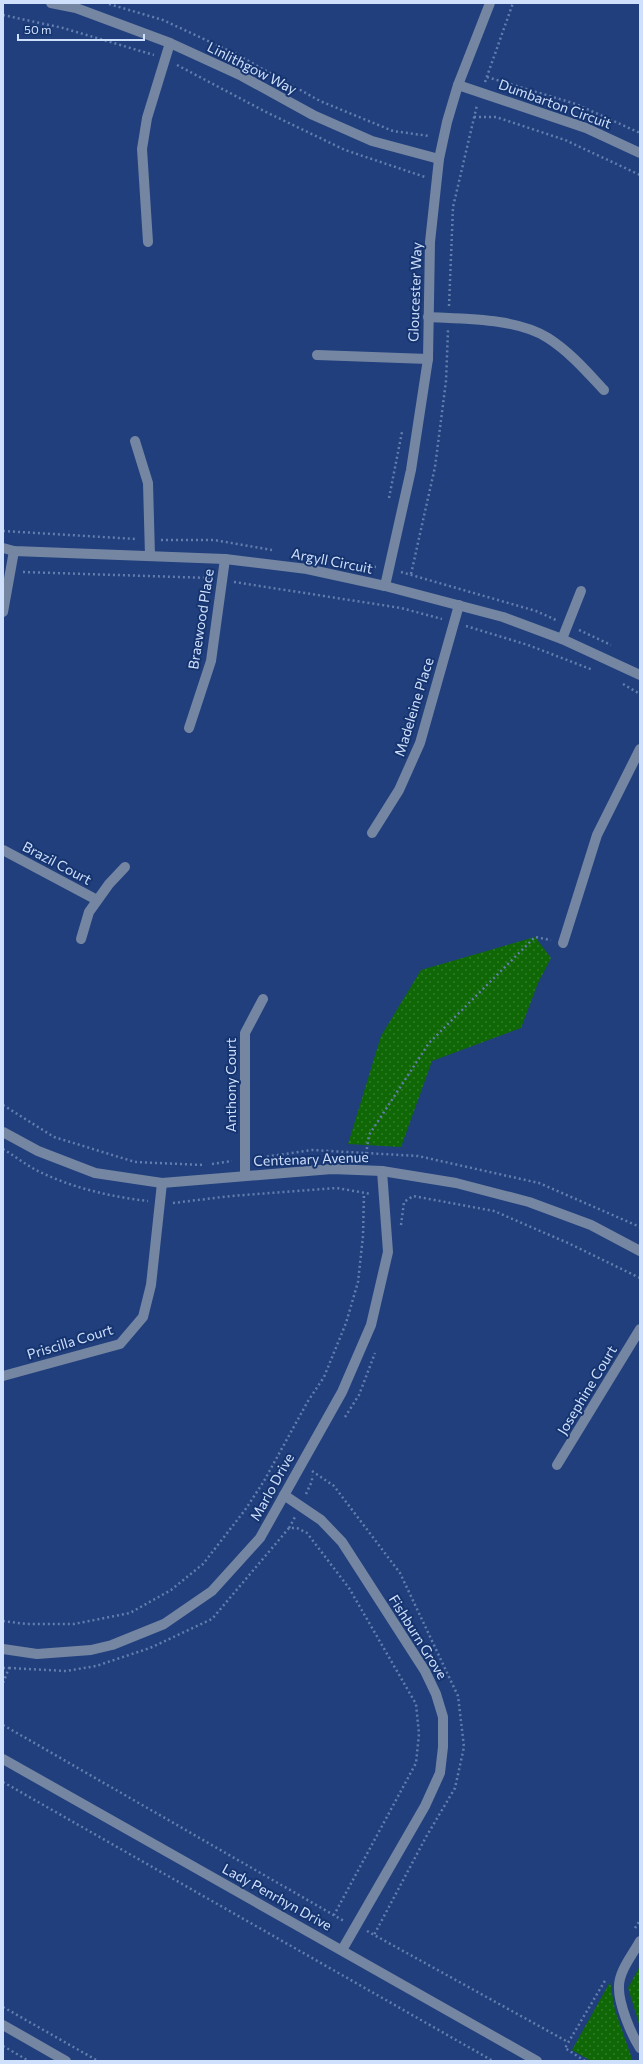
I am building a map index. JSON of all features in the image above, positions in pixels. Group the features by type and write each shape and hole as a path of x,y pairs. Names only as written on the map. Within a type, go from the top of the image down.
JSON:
{"street":[{"name":"Linlithgow Way","path":"51,3 77,6 170,44 242,76 313,115 372,140 439,159"},
{"name":"Gloucester Way","path":"385,586 411,470 428,359 430,242 439,159 447,122 458,85 490,3"},
{"path":"148,242 142,148 147,118 170,44"},
{"name":"Dumbarton Circuit","path":"458,85 586,128 640,153"},
{"path":"428,318 488,321 526,328 547,337 566,351 604,390"},
{"path":"317,355 428,359"},
{"path":"135,441 148,483 150,556"},
{"name":"Argyll Circuit","path":"3,548 14,551 225,559 307,569 385,586 503,617 562,639 640,675"},
{"path":"3,612 14,551"},
{"name":"Braewood Place","path":"189,728 211,661 225,559"},
{"path":"562,639 581,592"},
{"name":"Madeleine Place","path":"372,833 399,790 420,743 459,605"},
{"path":"563,942 597,835 640,750"},
{"name":"Brazil Court","path":"3,850 97,900"},
{"name":"Brazil Court","path":"81,939 89,912 97,900 125,867"},
{"name":"Anthony Court","path":"245,1175 245,1033 263,999"},
{"name":"Centenary Avenue","path":"3,1132 38,1151 95,1173 162,1183 332,1169 382,1171 456,1183 529,1202 591,1225 640,1250"},
{"name":"Marlo Drive","path":"3,1649 37,1654 91,1650 112,1646 164,1624 212,1591 260,1538 342,1392 371,1325 388,1252 382,1171"},
{"name":"Priscilla Court","path":"3,1376 120,1344 143,1317 150,1285 162,1183"},
{"name":"Josephine Court","path":"557,1465 640,1329"},
{"name":"Fishburn Grove","path":"284,1495 321,1520 342,1542 425,1671 436,1694 443,1717 443,1747 440,1773 426,1806 342,1950"},
{"name":"Lady Penrhyn Drive","path":"3,1759 537,2061"},
{"path":"640,1941 625,1968 619,1986 620,1998 632,2034 640,2048"},
{"path":"3,2025 66,2061"}],"path":[{"path":"104,3 163,20 236,54 320,101 393,131 429,136"},
{"path":"411,574 435,467 446,381 454,208 474,117 513,3"},
{"path":"3,15 63,28 149,53 345,150 437,180"},
{"path":"487,77 576,104 640,132"},
{"path":"474,117 496,117 565,140 640,175"},
{"path":"11,570 28,573 202,576 401,608 528,645 598,672"},
{"path":"618,680 640,694"},
{"path":"364,1170 369,1135 429,1042 535,937 563,942"},
{"path":"3,1621 26,1624 74,1624 130,1613 171,1590 203,1564 245,1510 264,1481 308,1400 324,1377 346,1323 358,1282 363,1236 364,1193"},
{"path":"401,1226 404,1202 413,1196 494,1211 568,1243 640,1278"},
{"path":"343,1421 359,1395 376,1347"},
{"path":"3,1668 66,1671 96,1666 150,1648 212,1619 290,1528 312,1481 312,1471 316,1465"},
{"path":"312,1471 334,1486 400,1573 458,1696 464,1746 455,1788 418,1851 374,1935"},
{"path":"290,1528 297,1528 307,1533 349,1588 416,1704 419,1734 416,1763 334,1915"},
{"path":"3,1683 9,1668"},
{"path":"3,1725 334,1915 374,1935 568,2042"},
{"path":"3,1782 493,2061"},
{"path":"632,1934 640,1920"},
{"path":"585,2061 564,2048 609,1975"},
{"path":"3,2007 98,2061"},
{"path":"3,2046 29,2061"}],"green space":[{"path":"535,937 551,958 538,983 521,1028 432,1061 401,1147 348,1144 381,1036 421,970"},
{"path":"640,1966 640,2027 628,1988"},
{"path":"610,1982 615,2010 632,2059 631,2061 591,2061 572,2050"}]}
